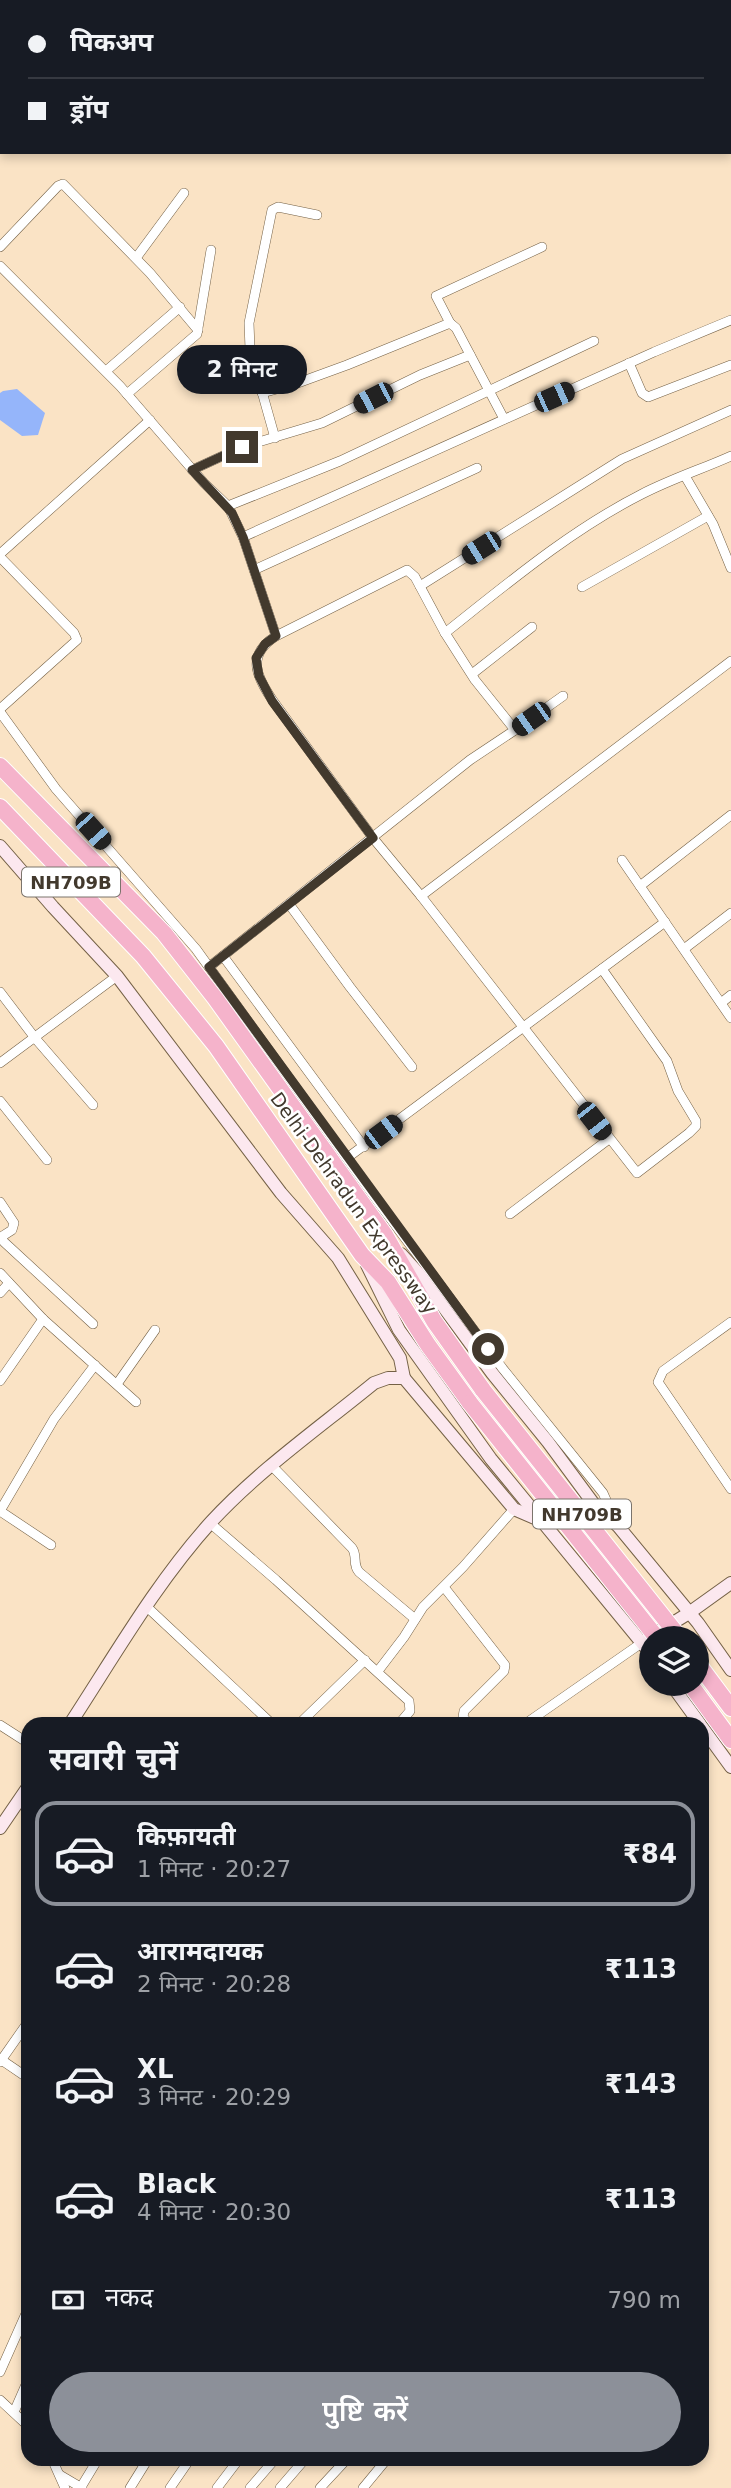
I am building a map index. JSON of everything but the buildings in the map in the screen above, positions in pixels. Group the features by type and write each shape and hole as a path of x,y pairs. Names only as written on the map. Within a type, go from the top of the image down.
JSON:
{"highway":[{"name":"Delhi-Dehradun Expressway","path":"0,766 163,933 230,1018 385,1235 434,1321 482,1391 670,1626"},
{"name":"Delhi-Dehradun Expressway","path":"0,807 143,956 216,1046 362,1255 388,1282 428,1345 470,1403 639,1626"},
{"path":"709,1678 731,1708"},
{"path":"699,1696 731,1740"}],"street":[{"path":"0,247 58,186 63,184 136,258 198,330"},
{"path":"136,258 184,193"},
{"path":"275,438 250,349 249,323 270,213 278,207 317,215"},
{"path":"504,419 456,328 450,323 436,298 437,295 542,247"},
{"path":"127,394 194,337 198,330 211,250"},
{"path":"0,266 106,371 192,470 228,506 243,537 276,636"},
{"path":"106,371 180,307"},
{"path":"262,393 347,365 450,323"},
{"path":"243,537 629,363 730,324"},
{"path":"228,506 340,461 594,341"},
{"path":"192,470 230,452 321,423 420,375 470,355"},
{"path":"629,363 642,393 648,397 731,365"},
{"path":"420,586 622,459 731,410"},
{"path":"150,420 0,556 74,633 77,640 0,711 56,789 196,949 503,1369 603,1493 618,1526"},
{"path":"445,632 539,559 583,530 642,494 731,456"},
{"path":"254,570 477,468"},
{"path":"685,476 708,516 731,568"},
{"path":"582,587 708,516"},
{"path":"515,730 472,674 412,573 404,571 276,636 265,644 256,658 265,690 373,838 637,1173 689,1133 696,1126 696,1121 678,1091 667,1061 602,969"},
{"path":"472,674 533,627"},
{"path":"421,896 731,661"},
{"path":"209,967 470,760 563,696"},
{"path":"640,886 731,815"},
{"path":"0,846 117,976 281,1193 338,1258 400,1358 404,1378 514,1509 544,1522"},
{"path":"622,860 731,1018"},
{"path":"289,904 350,988 412,1066"},
{"path":"684,949 731,913"},
{"path":"347,1158 665,922"},
{"path":"223,956 364,1146"},
{"path":"0,1063 117,976"},
{"path":"0,992 35,1038 93,1105"},
{"path":"721,1003 731,995"},
{"path":"0,1101 47,1160"},
{"path":"510,1213 608,1139"},
{"path":"0,1202 14,1223 12,1230 1,1238 93,1324"},
{"path":"385,1235 420,1275 593,1503 618,1526 689,1613 731,1670"},
{"path":"362,1255 399,1329 491,1459 639,1628"},
{"path":"0,1273 43,1319 136,1402"},
{"path":"0,1293 9,1283"},
{"path":"0,1381 43,1319"},
{"path":"731,1322 663,1371 658,1382 731,1489"},
{"path":"117,1384 155,1330"},
{"path":"51,1545 0,1511 54,1419 95,1364"},
{"path":"75,1717 173,1568 243,1489 374,1383 388,1378 404,1378"},
{"path":"272,1466 352,1548 359,1572 415,1619"},
{"path":"378,1671 428,1601 444,1587 514,1509"},
{"path":"211,1523 409,1701 410,1711 405,1717"},
{"path":"670,1626 731,1583"},
{"path":"444,1587 505,1665 504,1671 464,1711 463,1717"},
{"path":"147,1607 265,1717"},
{"path":"535,1717 639,1647"},
{"path":"306,1717 365,1660"},
{"path":"680,1696 695,1717"},
{"path":"0,1725 21,1738"},
{"path":"709,1736 731,1767"},
{"path":"0,1828 21,1797"},
{"path":"21,2032 1,2060 21,2073"},
{"path":"0,2372 21,2325"},
{"path":"13,2412 21,2395"},
{"path":"0,2400 21,2419"},
{"path":"56,2466 65,2488"},
{"path":"59,2472 61,2466"},
{"path":"59,2472 82,2488 94,2466"},
{"path":"130,2488 144,2466"},
{"path":"170,2488 185,2466"},
{"path":"217,2488 234,2466"},
{"path":"250,2488 269,2466"},
{"path":"280,2488 299,2466"},
{"path":"320,2488 340,2466"},
{"path":"363,2488 381,2466"}],"water":[{"path":"17,389 45,413 38,435 22,436 0,420 0,393"}],"route":[{"path":"242,447 192,470 232,513 243,537 276,636 265,644 256,658 259,676 272,701 373,838 209,967 488,1349"}]}
